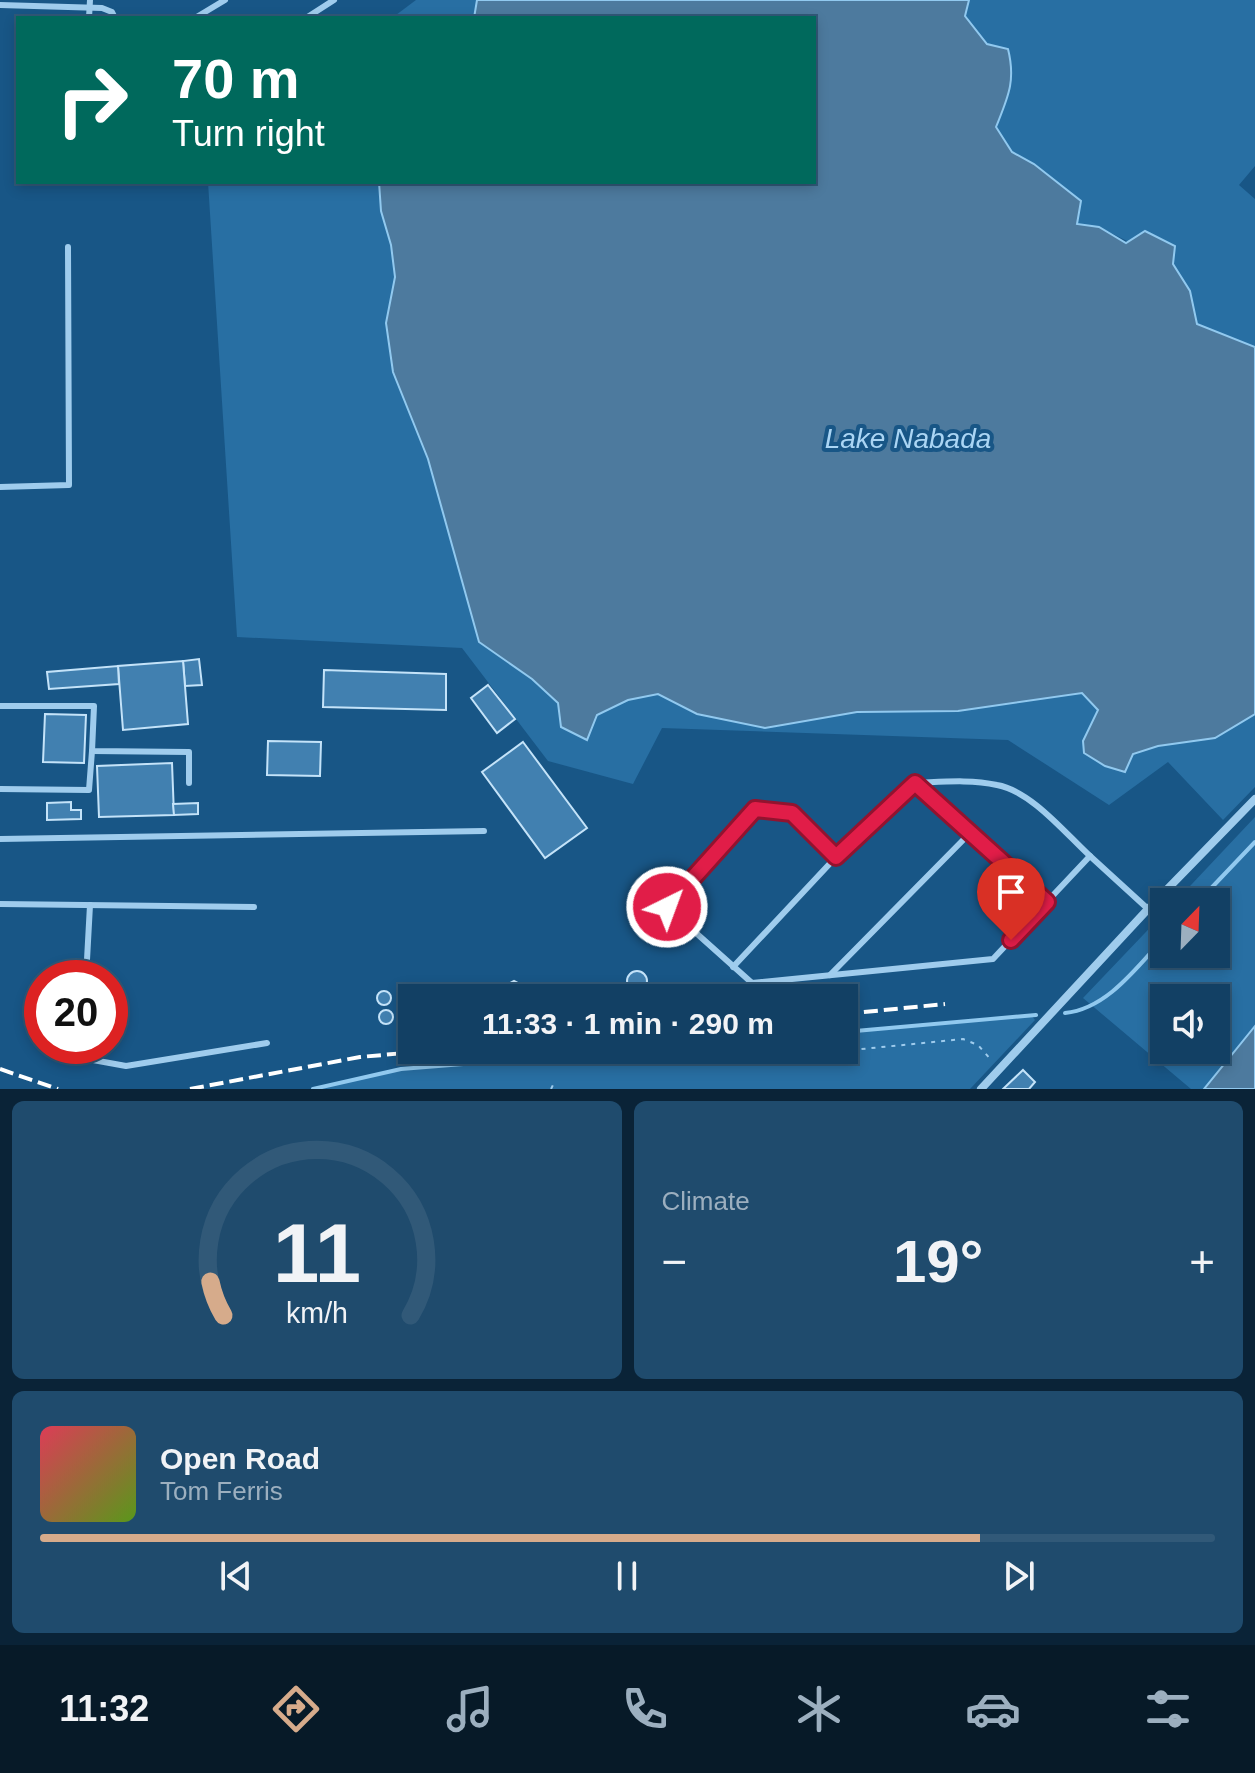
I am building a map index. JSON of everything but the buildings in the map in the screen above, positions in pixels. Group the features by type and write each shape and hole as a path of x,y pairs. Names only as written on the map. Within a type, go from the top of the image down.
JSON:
{"street":[{"path":"981,1089 1255,799"}],"lane":[{"path":"198,16 225,0"},
{"path":"309,16 334,0"},
{"path":"0,5 90,4 112,12 114,16"},
{"path":"0,487 69,485 68,247"},
{"path":"0,706 94,706 89,790 0,789"},
{"path":"92,751 189,752 189,783"},
{"path":"733,967 836,857 915,783 976,782 1000,785 1023,795 1148,909"},
{"path":"915,783 1047,902"},
{"path":"836,857 792,813 755,809 667,907 752,983 993,959 1090,856"},
{"path":"0,839 484,831"},
{"path":"829,976 971,832"},
{"path":"0,904 254,907"},
{"path":"87,960 90,905"},
{"path":"115,1064 126,1066 267,1043"}],"path":[{"path":"858,1049 963,1039 978,1045 1000,1069"}],"shaded area":[{"path":"416,0 477,0 474,16 395,16"},
{"path":"969,0 1255,0 1255,166 1239,185 1255,199 1255,347 1197,324 1190,291 1173,264 1099,227 1077,224 1081,201 1034,164 1012,152 996,127 1007,99 987,44 964,16"},
{"path":"208,184 379,184 381,211 391,245 395,277 386,323 393,372 428,459 479,642 532,679 558,703 597,715 628,700 658,694 697,714 765,728 857,712 958,711 1083,693 1098,709 1083,741 1125,772 1133,754 1158,746 1215,738 1255,714 1255,787 1223,820 1168,762 1109,805 1008,740 662,728 633,784 548,761 462,648 237,637"},
{"path":"1255,817 1255,1026 1230,1057 1230,984 1150,984 1150,1054 1083,998 1150,928 1150,968 1230,968 1230,888 1188,888"},
{"path":"1031,1015 1035,1020 970,1089 313,1089 401,1069 463,1064 858,1064 858,1031"},
{"path":"1161,1064 1224,1064 1204,1089 1191,1089"}],"water":[{"name":"Lake Nabada","path":"477,0 969,0 965,16 987,44 1008,49 1011,80 996,127 1012,152 1034,164 1081,201 1077,224 1099,227 1126,243 1145,231 1175,246 1173,264 1190,291 1197,324 1255,347 1255,714 1215,738 1158,746 1133,754 1125,772 1105,766 1084,753 1083,741 1098,710 1082,693 958,711 857,712 765,728 697,714 658,694 628,700 597,715 587,740 561,727 558,703 532,679 479,642 428,459 393,372 386,323 395,277 391,245 381,211 379,184 816,184 816,16 474,16"},
{"path":"1255,1026 1255,1089 1204,1089 1224,1064 1230,1064 1230,1057"}],"waterway":[{"path":"1211,888 1255,842"},
{"path":"1065,1013 1080,1010 1108,995 1150,953"},
{"path":"858,1031 1036,1015"},
{"path":"313,1089 401,1069 463,1064"}],"railway":[{"path":"858,1013 945,1004"},
{"path":"190,1089 360,1057 398,1054"},
{"path":"0,1069 58,1089"}],"route":[{"path":"667,907 755,809 792,813 836,857 915,783 1047,902 1011,940"}]}
